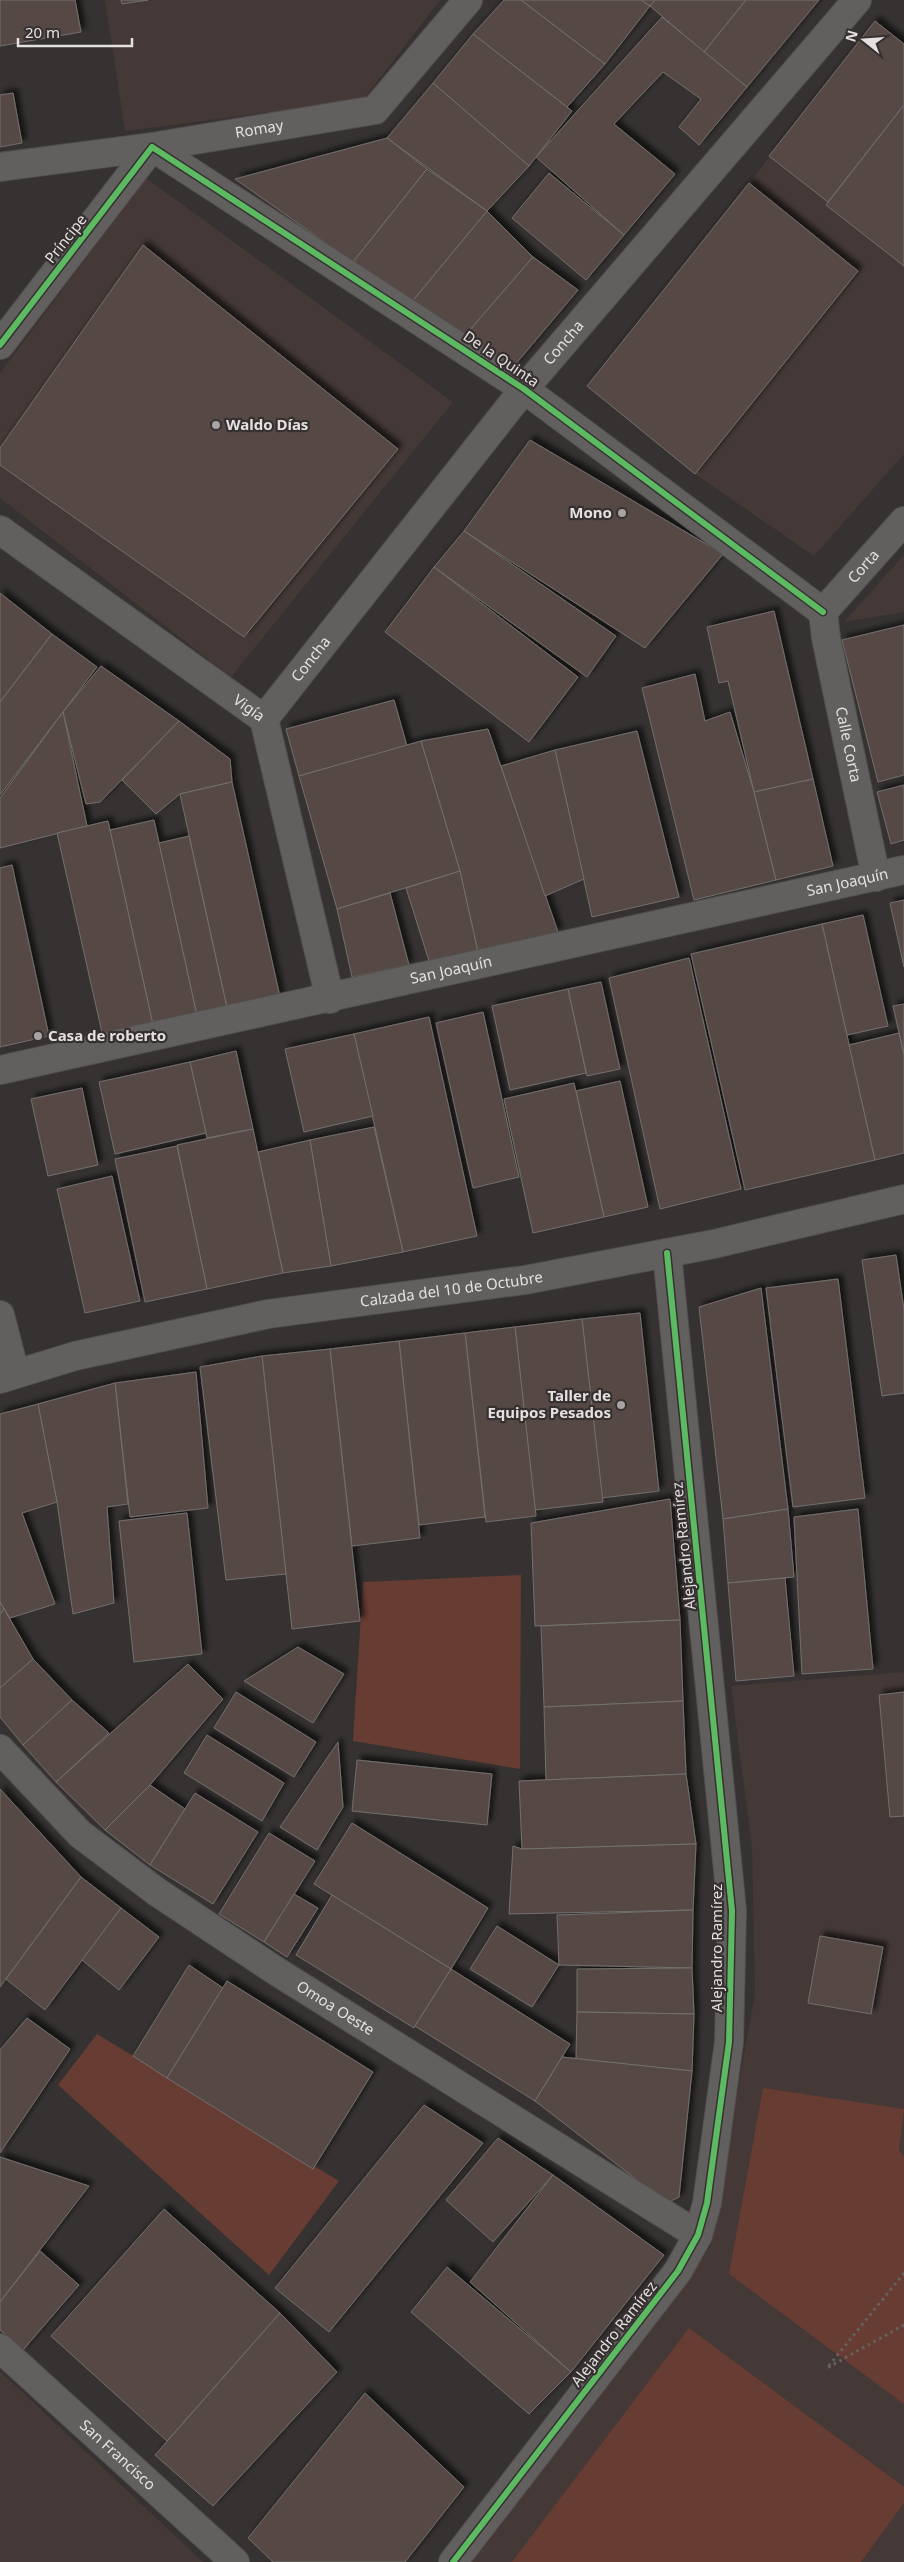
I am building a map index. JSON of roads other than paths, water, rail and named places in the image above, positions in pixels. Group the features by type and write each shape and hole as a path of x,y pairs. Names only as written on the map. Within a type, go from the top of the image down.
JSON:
{"street":[{"name":"Romay","path":"0,167 152,147 375,110 468,0"},
{"name":"Concha","path":"264,719 524,389 858,0"},
{"name":"Príncipe","path":"0,345 152,147"},
{"name":"De la Quinta","path":"152,147 524,389 822,612"},
{"name":"Corta","path":"822,612 904,521"},
{"name":"Vigía","path":"0,530 264,719 330,999"},
{"name":"Calle Corta","path":"822,612 876,877"},
{"name":"San Joaquín","path":"0,1070 330,999 904,870"},
{"name":"Calzada del 10 de Octubre","path":"8,1376 75,1356 268,1314 525,1280 668,1253 904,1199"},
{"name":"Alejandro Ramírez","path":"453,2562 678,2271 698,2235 707,2203 728,2042 732,1911 668,1253"},
{"path":"0,1315 8,1376"},
{"name":"Omoa Oeste","path":"0,1749 80,1834 156,1892 276,1971 698,2235"},
{"name":"San Francisco","path":"0,2348 235,2562"}],"place":[{"name":"Waldo Días","path":"216,425"},
{"name":"Mono","path":"622,513"},
{"name":"Casa de roberto","path":"38,1036"},
{"name":"Taller de Equipos Pesados","path":"621,1405"}]}
